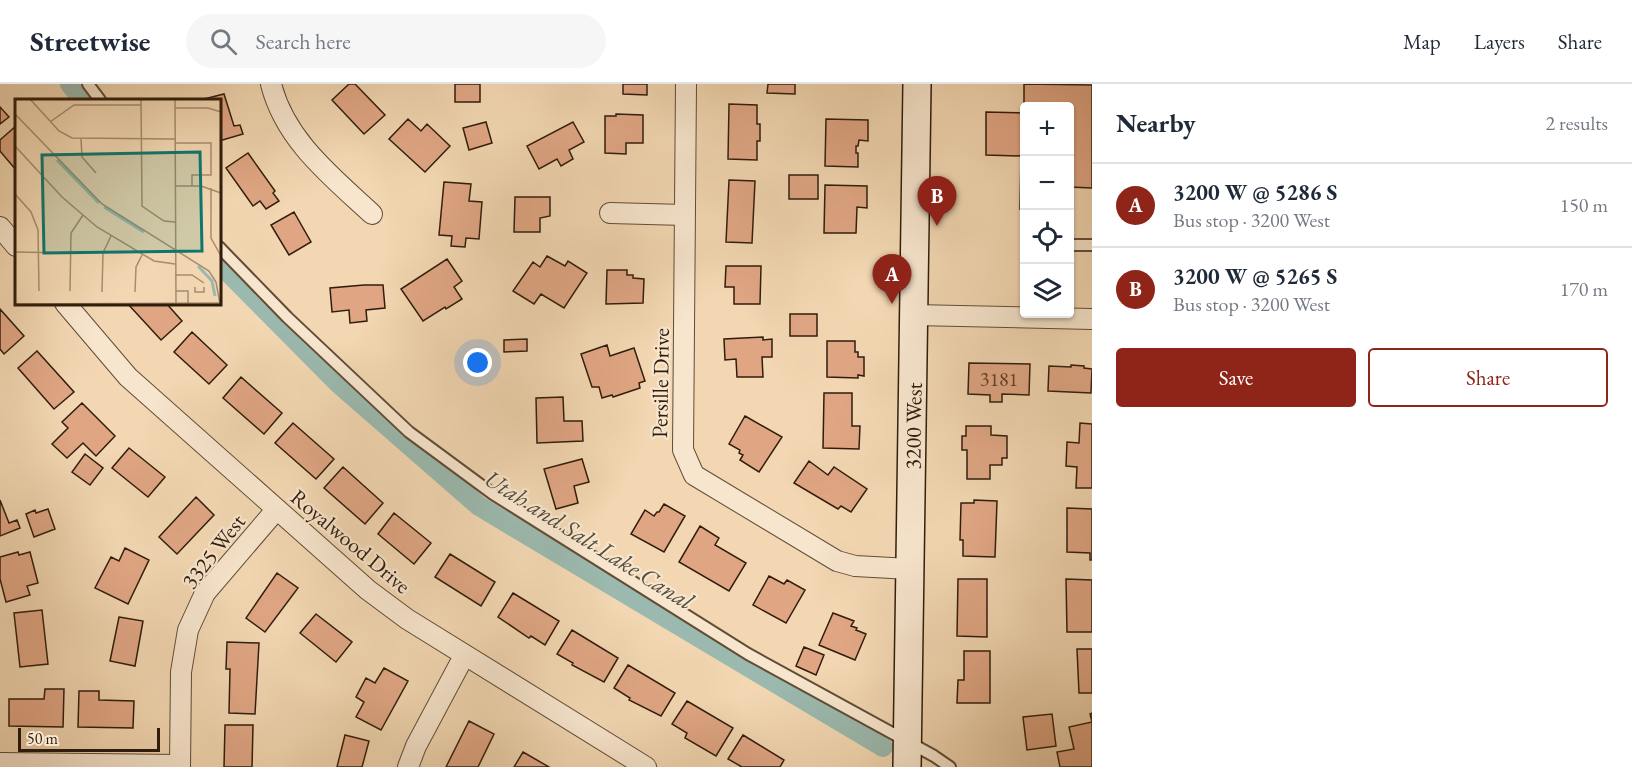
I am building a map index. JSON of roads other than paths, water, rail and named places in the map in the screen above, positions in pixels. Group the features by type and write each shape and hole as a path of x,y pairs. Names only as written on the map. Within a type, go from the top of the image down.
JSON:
{"street":[{"path":"271,84 275,102 299,144 372,214"},
{"name":"Persille Drive","path":"686,84 683,450 694,475 837,561 855,566 910,569"},
{"name":"3200 West","path":"908,755 917,84"},
{"path":"610,213 685,215"},
{"path":"0,227 15,245"},
{"name":"Royalwood Drive","path":"66,304 128,377 368,590 407,620 646,767"},
{"path":"914,315 1020,315"},
{"path":"1074,318 1092,319"},
{"name":"3325 West","path":"180,766 181,672 188,630 205,593 276,510"},
{"path":"408,767 416,746 464,656"},
{"path":"0,763 180,766"}],"lane":[{"path":"88,84 99,99"},
{"path":"1074,245 1092,245"},
{"path":"220,248 287,317 409,432 493,494 908,755 950,767"}],"waterway":[{"name":"Utah and Salt Lake Canal","path":"70,84 82,99"},
{"name":"Utah and Salt Lake Canal","path":"220,264 339,384 479,506 883,747"}],"place":[{"name":"3200 W @ 5265 S","path":"937,226"},
{"name":"3200 W @ 5286 S","path":"892,304"}]}
